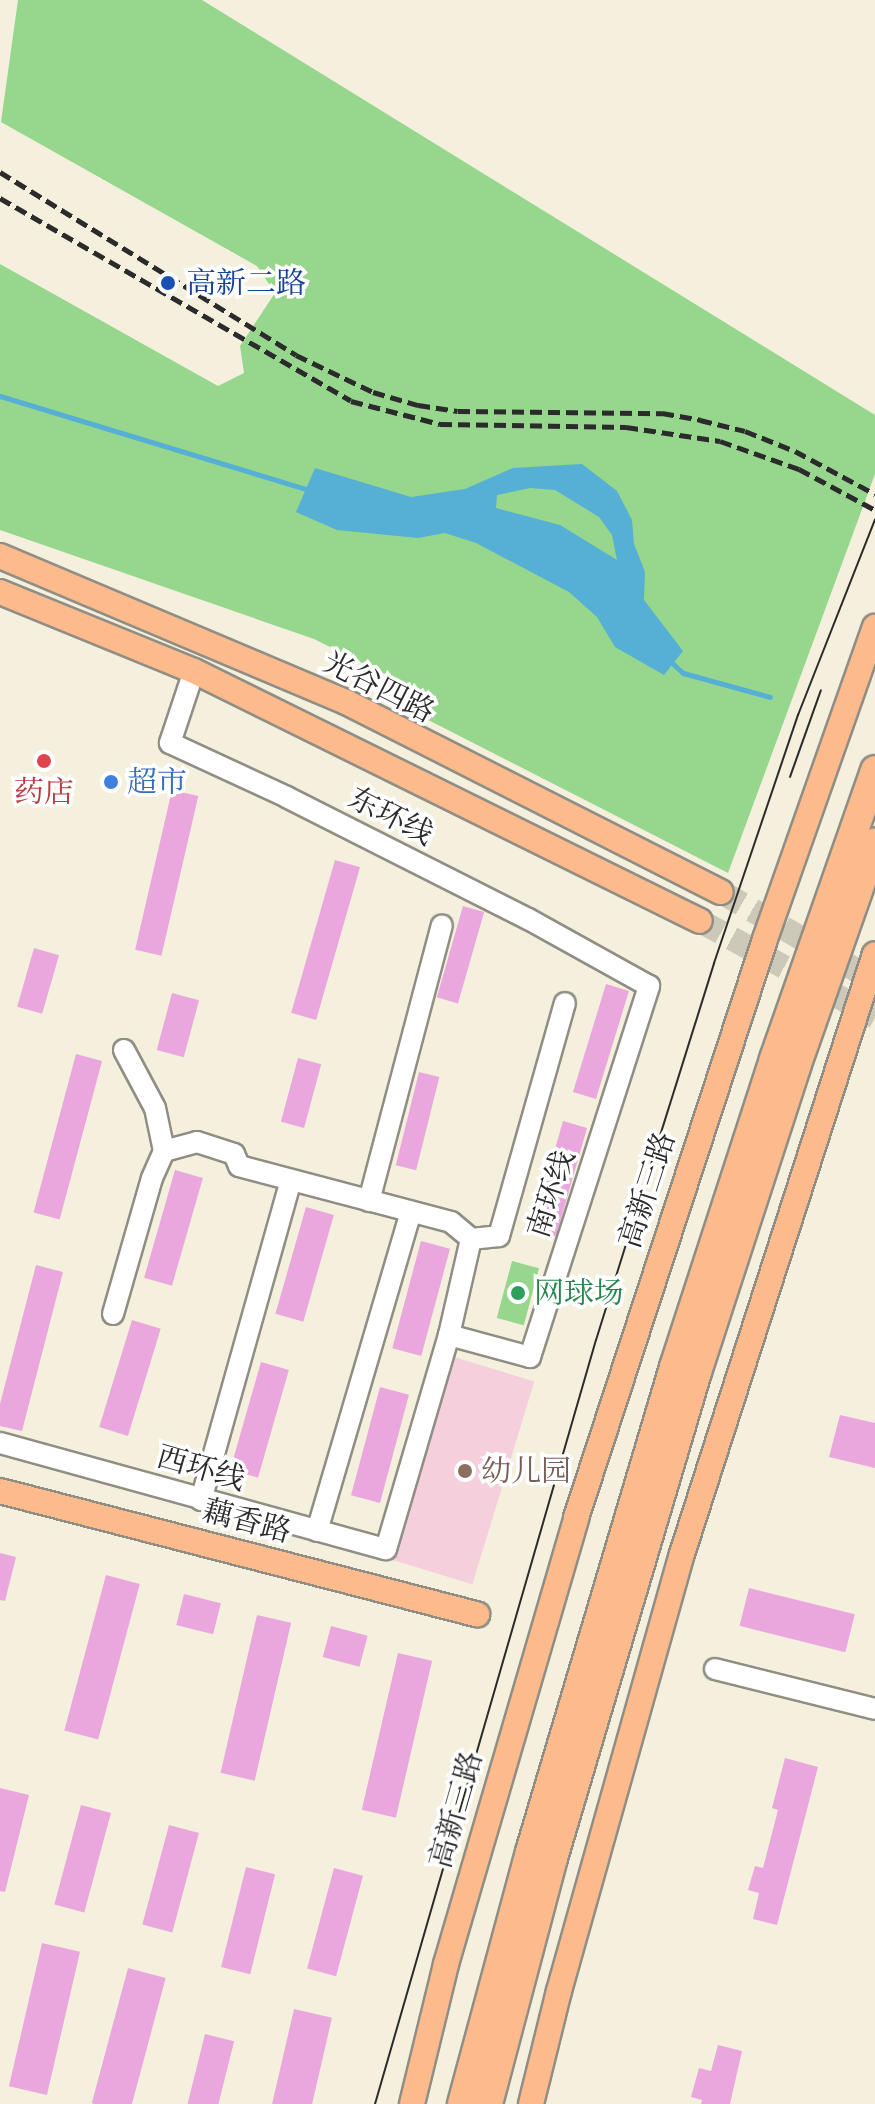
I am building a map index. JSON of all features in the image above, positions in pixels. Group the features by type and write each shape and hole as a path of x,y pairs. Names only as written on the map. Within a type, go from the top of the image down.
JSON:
{"highway":[{"path":"462,2104 547,1791 674,1367 774,1059 875,770"},
{"path":"488,2104 553,1858 697,1372 796,1067 875,843"}],"main road":[{"name":"光谷四路","path":"0,556 346,702 721,892"},
{"path":"0,592 194,671 700,921"},
{"name":"高新三路","path":"412,2104 446,1964 576,1518 765,939 875,627"},
{"path":"531,2104 681,1557 875,954"},
{"name":"藕香路","path":"0,1491 477,1614"}],"street":[{"name":"东环线","path":"194,671 170,743 287,797 500,905 649,986"},
{"path":"369,1201 442,925"},
{"name":"南环线","path":"449,1335 530,1357 649,986"},
{"path":"164,1151 197,1142 234,1154 239,1166 451,1222 471,1239 499,1236 565,1003"},
{"path":"113,1314 152,1178 164,1151 155,1108 124,1050"},
{"path":"201,1500 291,1180"},
{"path":"317,1531 411,1212"},
{"path":"449,1335 471,1239"},
{"name":"西环线","path":"0,1443 386,1549 449,1335"},
{"path":"715,1669 875,1709"}],"shaded area":[{"name":"幼儿园","path":"454,1357 534,1382 472,1584 392,1560"}],"green space":[{"path":"18,0 202,0 875,415 875,474 728,873 397,704 405,684 314,639 0,530 0,264 218,386 244,373 240,346 275,293 257,266 1,122"},
{"name":"网球场","path":"512,1261 539,1268 524,1325 497,1318"}],"water":[{"path":"582,464 617,491 632,520 634,544 645,572 644,600 683,651 664,675 615,647 597,617 569,592 476,543 445,533 418,538 337,530 296,512 315,468 411,497 465,489 513,468","holes":["530,488 555,490 599,517 612,535 617,560 560,525 496,508 497,495"]}],"building":[{"path":"172,790 198,796 161,956 135,950"},
{"path":"335,860 360,867 316,1020 291,1013"},
{"path":"463,906 484,912 458,1003 437,997"},
{"path":"34,948 59,955 42,1014 17,1007"},
{"path":"606,984 629,991 596,1099 573,1092"},
{"path":"172,993 199,1000 184,1057 157,1050"},
{"path":"76,1054 102,1061 60,1219 34,1212"},
{"path":"298,1058 321,1064 304,1128 281,1122"},
{"path":"419,1072 439,1077 416,1170 396,1165"},
{"path":"563,1121 587,1128 556,1237 532,1230"},
{"path":"175,1170 203,1178 172,1286 144,1278"},
{"path":"306,1207 334,1215 303,1322 275,1314"},
{"path":"421,1241 450,1249 421,1356 392,1348"},
{"path":"36,1265 63,1272 22,1431 0,1426 0,1404"},
{"path":"132,1320 161,1329 128,1436 99,1427"},
{"path":"261,1362 289,1370 258,1478 230,1470"},
{"path":"380,1387 409,1395 380,1503 351,1495"},
{"path":"840,1415 875,1423 875,1468 829,1457"},
{"path":"0,1553 16,1557 5,1601 0,1600"},
{"path":"106,1575 140,1584 98,1740 64,1731"},
{"path":"749,1588 855,1614 845,1652 740,1626"},
{"path":"184,1594 221,1603 213,1634 176,1625"},
{"path":"257,1615 291,1623 255,1781 221,1773"},
{"path":"331,1626 368,1636 359,1667 323,1657"},
{"path":"398,1653 432,1661 396,1818 362,1810"},
{"path":"785,1758 818,1767 777,1925 753,1919 759,1893 748,1890 755,1866 763,1868 778,1810 772,1808"},
{"path":"0,1788 29,1795 5,1892 0,1891"},
{"path":"81,1805 111,1813 84,1913 54,1904"},
{"path":"169,1825 199,1833 172,1933 142,1924"},
{"path":"246,1867 275,1874 250,1974 221,1967"},
{"path":"334,1868 363,1876 336,1976 307,1968"},
{"path":"42,1943 80,1952 47,2095 9,2086"},
{"path":"128,1968 166,1978 132,2104 92,2103"},
{"path":"294,2009 332,2018 312,2104 272,2104"},
{"path":"205,2034 234,2041 218,2104 188,2104"},
{"path":"718,2045 742,2051 730,2104 701,2104 702,2100 691,2097 699,2068 711,2071"}],"waterway":[{"path":"0,396 313,491"},
{"path":"670,661 683,673 770,697"}],"tunnel":[{"path":"721,892 875,981"},
{"path":"700,921 875,1017"}],"tram line":[{"path":"375,2104 596,1340 714,963 798,715 875,520"},
{"path":"790,777 821,690"}],"railway":[{"path":"0,172 296,355 373,392 418,405 458,411 662,413 700,420 745,431 795,451 875,494"},
{"path":"0,198 351,401 440,424 626,427 720,441 799,469 875,510"}],"place":[{"name":"高新二路","path":"168,283"},
{"name":"药店","path":"44,761"},
{"name":"超市","path":"111,782"},
{"name":"网球场","path":"518,1293"},
{"name":"幼儿园","path":"465,1471"}]}
